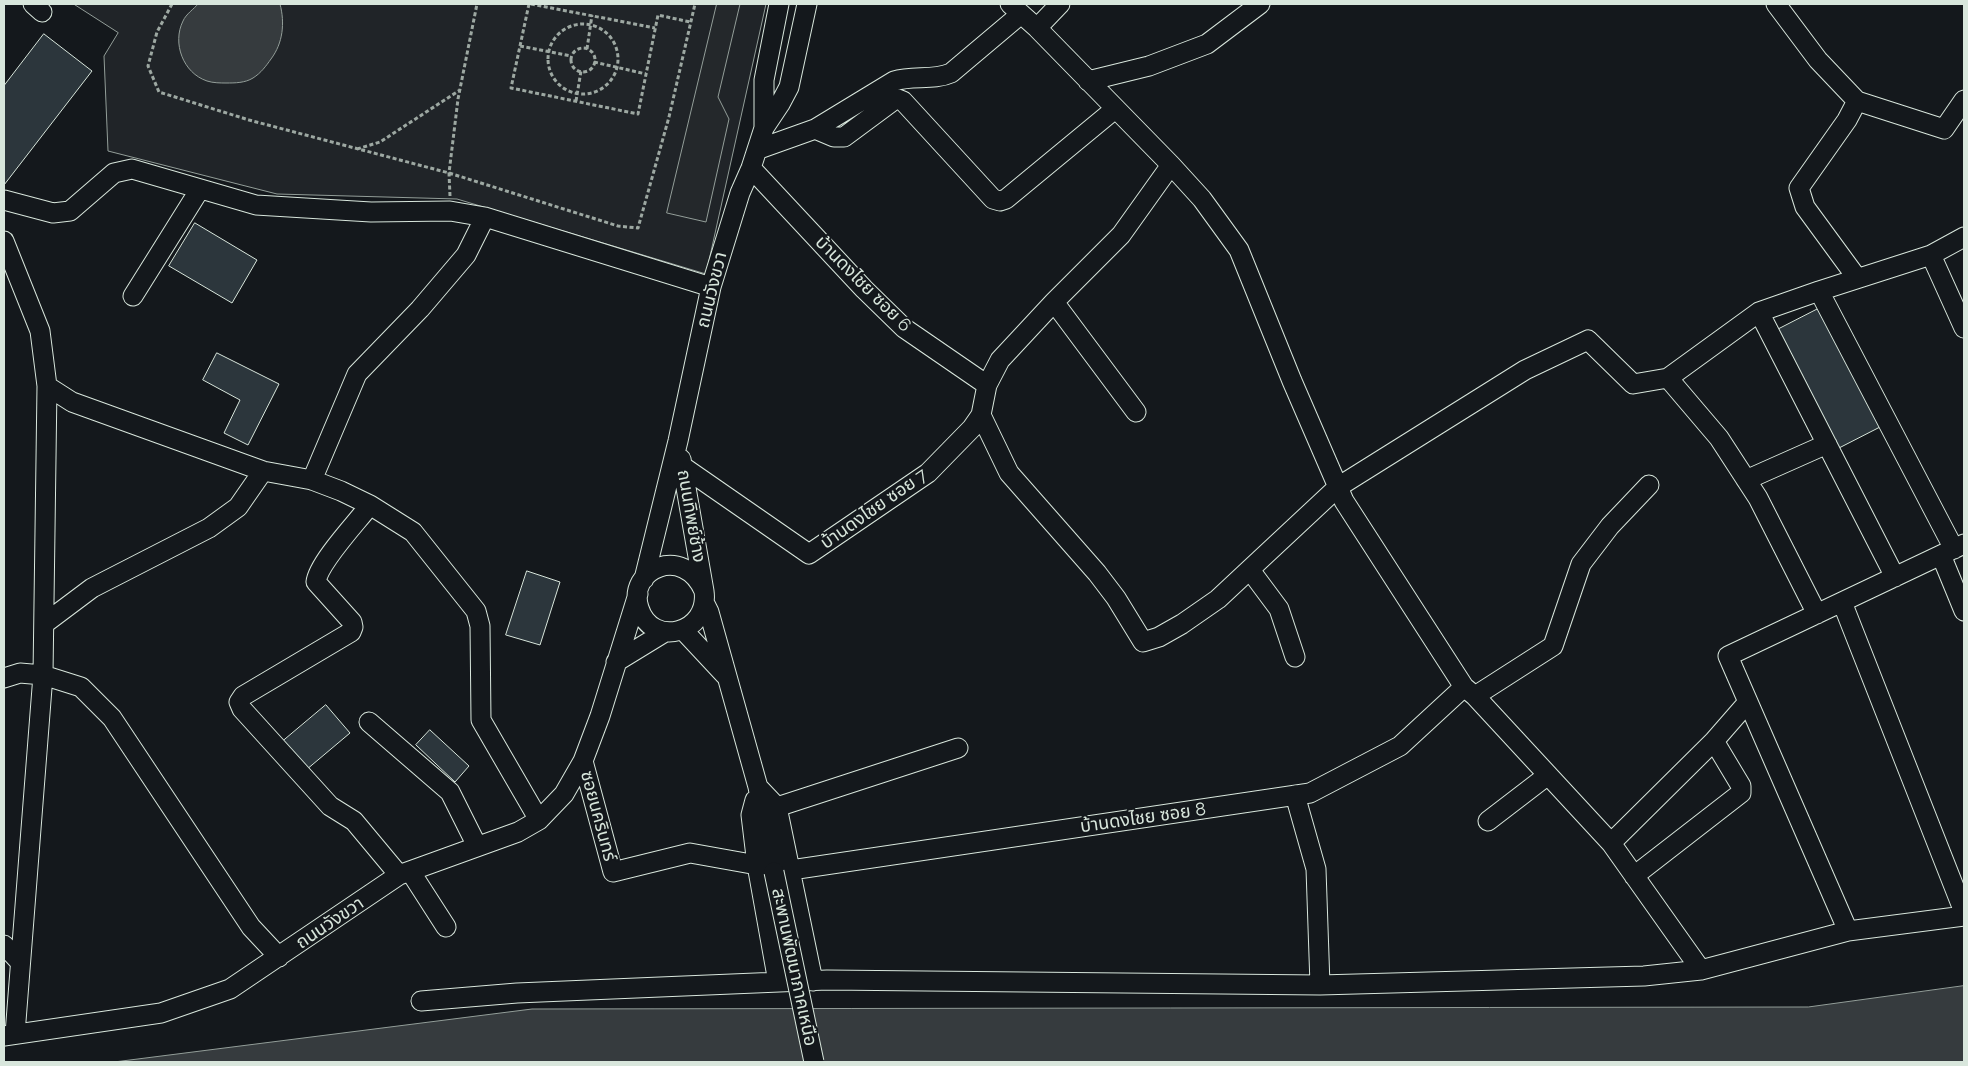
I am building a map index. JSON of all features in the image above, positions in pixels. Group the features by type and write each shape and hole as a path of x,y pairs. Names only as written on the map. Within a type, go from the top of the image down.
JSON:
{"street":[{"name":"ถนนวังขวา","path":"9,1035 161,1013 230,989 405,873 518,832 540,820 564,794 583,760 598,721 641,587 678,441 711,287 740,193 759,149 764,128 764,80 779,4"},
{"path":"764,128 789,87 807,4"},
{"path":"1037,28 1060,4"},
{"path":"1088,81 1149,66 1207,44 1260,4"},
{"path":"1776,4 1818,60 1857,101 1944,129 1964,100"},
{"path":"759,149 815,129 894,81 907,77 943,77 951,73 1015,9 1037,28 1202,199 1239,250 1292,381 1344,501 1469,691 1611,843 1701,970"},
{"path":"815,129 834,137 844,137 898,99 903,101 994,198 1000,201 1006,199 1115,109"},
{"path":"1857,101 1847,120 1799,188 1805,207 1857,278"},
{"name":"บ้านดงไชย ซอย 7","path":"682,466 809,554 928,473 972,428 981,415 986,385 1000,360 1054,302 1121,235 1171,165"},
{"name":"บ้านดงไชย ซอย 6","path":"751,168 864,289 904,328 986,385"},
{"path":"4,200 52,213 70,211 114,173 132,169 256,205 371,212 450,211 486,217 711,287"},
{"path":"134,296 200,189"},
{"path":"312,480 357,374 420,309 466,255 486,217"},
{"path":"981,415 1009,473 1097,573 1116,598 1143,642 1159,637 1182,624 1218,599 1338,487 1525,370 1588,340 1633,384 1668,378 1760,312 1819,290 1931,255 1964,237"},
{"path":"4,241 40,332 47,386 42,675 20,962 9,1035"},
{"path":"1931,255 1964,328"},
{"path":"1819,290 1953,549 1964,610"},
{"path":"1054,302 1136,412"},
{"path":"1760,312 1895,577"},
{"path":"1668,378 1719,438 1758,498 1817,614"},
{"path":"47,386 72,402 263,471 312,480 341,491 370,505 413,532 476,611 480,626 481,720 540,820"},
{"name":"ถนนทิพย์ช้าง","path":"678,441 704,596"},
{"path":"1746,480 1827,444"},
{"path":"44,624 92,588 209,528 238,507 263,471"},
{"name":"บ้านดงไชย ซอย 8","path":"782,871 1310,793 1400,746 1469,691 1553,646 1581,564 1610,526 1649,484"},
{"path":"370,505 330,556 317,576 316,582 352,622 353,627 350,632 243,696 239,702 242,709 330,806 354,821 405,873 446,927"},
{"path":"1848,930 1728,656 1953,549"},
{"path":"728,678 674,631 653,627 643,618 638,607 641,587 651,571 661,566 683,567 692,572 699,581 728,678 812,981"},
{"path":"1250,570 1279,609 1295,657"},
{"path":"616,662 674,631 694,623 701,614 704,596"},
{"path":"1842,602 1964,912"},
{"path":"4,678 20,673 42,675 81,687 112,718 251,927 279,957"},
{"path":"1611,843 1714,741 1748,702"},
{"path":"369,722 450,792 477,846"},
{"path":"1634,876 1741,793 1741,786 1714,741"},
{"path":"777,807 958,748"},
{"name":"ซอยนครินทร์","path":"583,760 613,872 690,853 757,865"},
{"path":"1488,821 1548,775"},
{"path":"758,787 777,807 782,871"},
{"path":"758,787 751,815 757,865 778,982"},
{"path":"1295,795 1316,869 1320,985"},
{"name":"สะพานพัฒนาภาคเหนือ","path":"782,871 814,1062"},
{"path":"421,1001 517,994 812,981 1320,985 1644,976 1701,970 1848,930 1964,916"},
{"path":"4,944 20,962"}],"path":[{"path":"172,4 157,32 148,66 158,92 249,120 448,173 618,226 638,228 670,117 695,4"},
{"path":"448,173 460,90 476,4"},
{"path":"655,28 530,4 511,88 638,114 658,15 690,22"},
{"path":"587,49 592,15"},
{"path":"584,24 591,25 603,30 612,38 617,49 617,67 611,81 605,86 591,93 577,94 564,88 553,76 548,60 549,52 556,37 568,27 584,24"},
{"path":"520,46 572,56"},
{"path":"587,49 593,54 594,62 588,70 581,72 574,68 571,60 572,56 576,50 587,49"},
{"path":"594,62 646,74"},
{"path":"576,102 581,72"},
{"path":"357,149 380,142 460,90"}],"shaded area":[{"path":"74,4 766,4 706,274 457,199 277,194 108,151 104,56 118,33"},
{"path":"198,4 280,4 283,26 280,40 275,53 258,74 250,80 243,82 219,83 207,81 199,77 186,64 179,48 180,30 184,18"},
{"path":"717,4 740,4 718,97 729,119 706,222 667,213"},
{"path":"1964,986 1964,1062 114,1062 532,1009 1808,1007"}],"building":[{"path":"44,34 92,71 4,185 4,86"},
{"path":"195,223 257,260 232,303 169,266"},
{"path":"1818,309 1880,427 1839,448 1777,330"},
{"path":"217,353 279,384 248,445 224,433 240,400 203,380"},
{"path":"527,571 560,582 540,645 506,635"},
{"path":"326,705 350,733 306,770 282,742"},
{"path":"430,730 469,766 455,782 416,745"}]}
